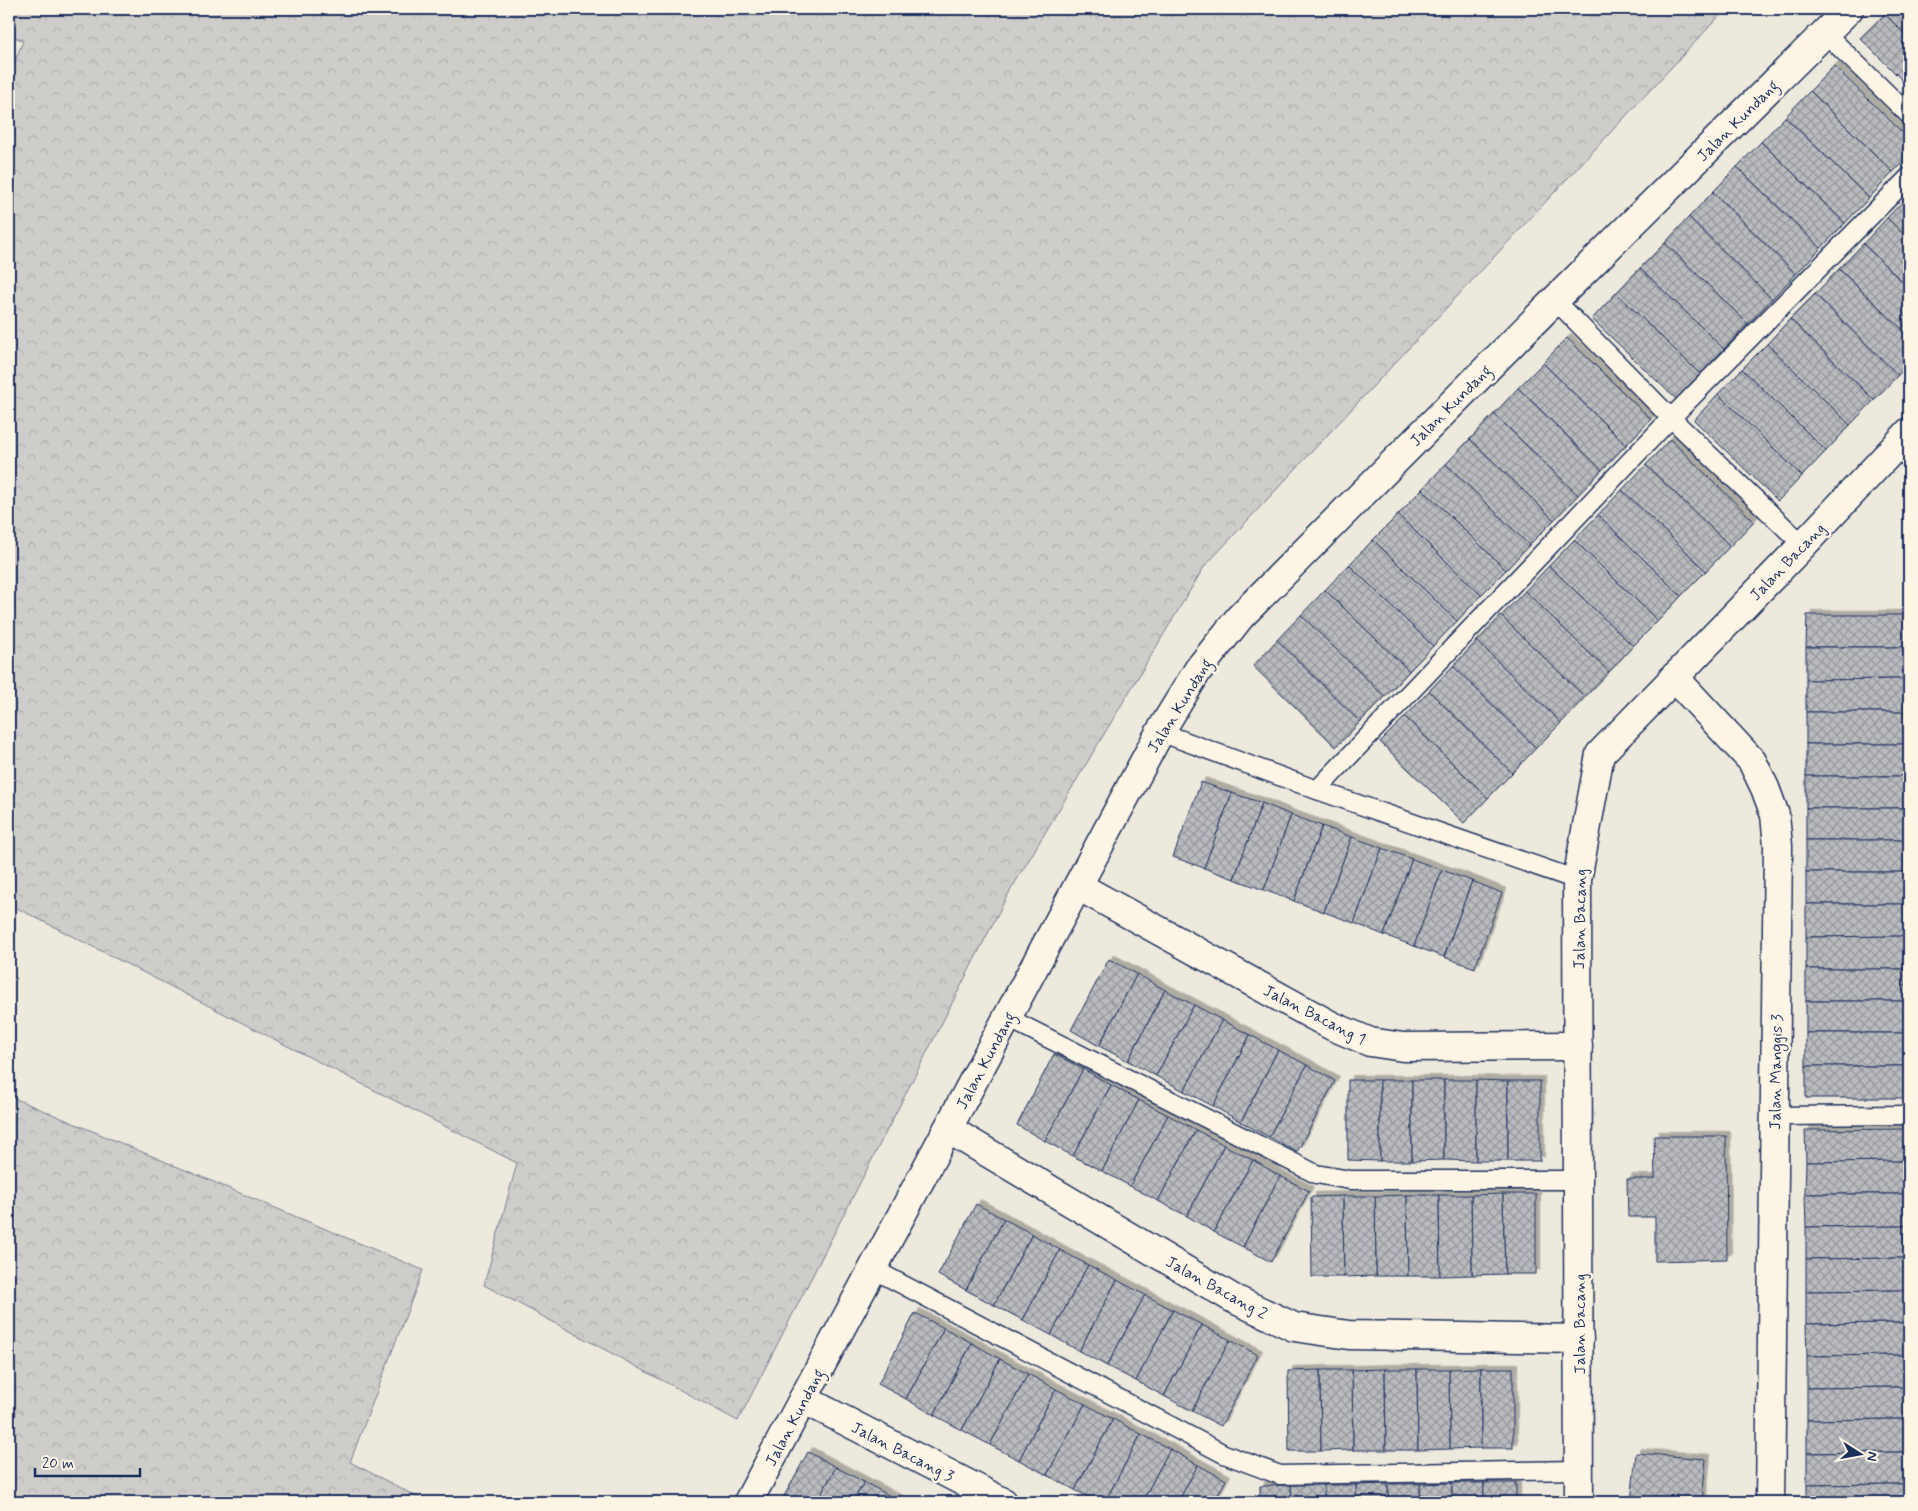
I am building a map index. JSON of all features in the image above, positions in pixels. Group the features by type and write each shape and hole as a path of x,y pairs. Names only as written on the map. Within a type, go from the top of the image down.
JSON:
{"street":[{"name":"Jalan Kundang","path":"748,1502 1160,732 1198,670 1240,617 1554,300 1848,9"},
{"name":"Jalan Bacang","path":"1580,1502 1577,880 1600,754 1803,545 1905,445"},
{"name":"Jalan Manggis 3","path":"1674,677 1752,762 1765,788 1775,815 1778,846 1770,1502"},
{"name":"Jalan Bacang 1","path":"1078,886 1332,1026 1370,1042 1403,1047 1578,1046"},
{"name":"Jalan Bacang 2","path":"948,1129 1232,1298 1294,1326 1349,1336 1579,1339"},
{"name":"Jalan Bacang 3","path":"803,1399 1003,1502"}],"lane":[{"path":"1825,33 1909,115"},
{"path":"1317,790 1671,418 1909,177"},
{"path":"1554,300 1671,418 1803,545"},
{"path":"1160,732 1317,790 1577,880"},
{"path":"1008,1018 1316,1174 1350,1180 1579,1180"},
{"path":"1775,1116 1909,1115"},
{"path":"873,1269 1224,1454 1280,1475 1579,1470"}],"green space":[{"path":"9,9 1726,9 1204,567 1006,898 738,1421 484,1285 517,1163 9,904 9,77 23,41 9,34"},
{"path":"9,1096 423,1270 350,1462 427,1502 9,1502"}],"building":[{"path":"1890,9 1909,9 1909,38 1885,14"},
{"path":"1885,14 1909,38 1909,87 1860,38"},
{"path":"1834,66 1909,139 1909,156 1893,172 1810,91"},
{"path":"1810,91 1893,172 1869,198 1785,117"},
{"path":"1785,117 1869,198 1845,223 1761,142"},
{"path":"1761,142 1845,223 1821,248 1737,167"},
{"path":"1737,167 1821,248 1796,274 1713,192"},
{"path":"1713,192 1796,274 1772,299 1689,217"},
{"path":"1909,195 1909,240 1887,218"},
{"path":"1689,217 1772,299 1748,324 1665,243"},
{"path":"1887,218 1909,240 1909,288 1863,244"},
{"path":"1665,243 1748,324 1724,349 1640,268"},
{"path":"1863,244 1909,288 1909,336 1839,269"},
{"path":"1640,268 1724,349 1700,374 1616,293"},
{"path":"1839,269 1909,336 1909,364 1898,375 1815,294"},
{"path":"1616,293 1700,374 1676,399 1592,319"},
{"path":"1815,294 1898,375 1874,400 1790,319"},
{"path":"1790,319 1874,400 1850,425 1767,344"},
{"path":"1567,338 1651,419 1626,445 1543,363"},
{"path":"1767,344 1850,425 1826,451 1742,369"},
{"path":"1543,363 1626,445 1602,470 1518,388"},
{"path":"1742,369 1826,451 1802,476 1718,394"},
{"path":"1518,388 1602,470 1578,495 1494,414"},
{"path":"1718,394 1802,476 1778,501 1694,420"},
{"path":"1494,414 1578,495 1554,520 1470,439"},
{"path":"1470,439 1554,520 1529,545 1446,464"},
{"path":"1670,439 1754,521 1730,546 1646,465"},
{"path":"1446,464 1529,545 1506,570 1422,489"},
{"path":"1646,465 1730,546 1706,571 1622,490"},
{"path":"1422,489 1506,570 1481,595 1398,515"},
{"path":"1622,490 1706,571 1681,596 1598,515"},
{"path":"1398,515 1481,595 1457,621 1373,540"},
{"path":"1598,515 1681,596 1658,621 1574,540"},
{"path":"1373,540 1457,621 1433,646 1349,565"},
{"path":"1574,540 1658,621 1633,646 1549,566"},
{"path":"1349,565 1433,646 1409,671 1325,590"},
{"path":"1549,566 1633,646 1609,672 1525,591"},
{"path":"1325,590 1409,671 1385,697 1301,615"},
{"path":"1525,591 1609,672 1585,697 1501,616"},
{"path":"1301,615 1385,697 1360,722 1277,640"},
{"path":"1807,615 1906,615 1906,647 1806,647"},
{"path":"1501,616 1585,697 1561,723 1477,641"},
{"path":"1277,640 1360,722 1336,747 1253,666"},
{"path":"1477,641 1561,723 1536,748 1453,666"},
{"path":"1806,647 1906,647 1906,679 1806,680"},
{"path":"1453,666 1536,748 1512,773 1429,691"},
{"path":"1906,679 1906,712 1806,712 1806,680"},
{"path":"1429,691 1512,773 1488,798 1405,717"},
{"path":"1806,712 1906,712 1906,744 1806,744"},
{"path":"1405,717 1488,798 1464,823 1380,742"},
{"path":"1806,744 1906,744 1906,776 1806,776"},
{"path":"1806,776 1906,776 1906,808 1806,808"},
{"path":"1201,782 1232,793 1204,868 1173,857"},
{"path":"1232,793 1262,803 1234,879 1204,868"},
{"path":"1262,803 1291,815 1264,890 1234,879"},
{"path":"1806,808 1906,808 1906,840 1806,840"},
{"path":"1291,815 1322,826 1294,901 1264,890"},
{"path":"1322,826 1352,837 1324,912 1294,901"},
{"path":"1352,837 1382,848 1354,923 1324,912"},
{"path":"1806,840 1906,840 1906,872 1806,872"},
{"path":"1382,848 1412,859 1384,935 1354,923"},
{"path":"1412,859 1442,870 1414,946 1384,935"},
{"path":"1442,870 1472,881 1444,957 1414,946"},
{"path":"1806,872 1906,872 1906,904 1806,904"},
{"path":"1472,881 1502,893 1475,968 1444,957"},
{"path":"1806,904 1906,904 1906,936 1806,937"},
{"path":"1906,936 1906,969 1806,969 1806,937"},
{"path":"1109,959 1137,974 1099,1046 1071,1030"},
{"path":"1806,969 1906,969 1906,1001 1806,1001"},
{"path":"1137,974 1165,990 1128,1061 1099,1046"},
{"path":"1165,990 1194,1005 1156,1076 1128,1061"},
{"path":"1806,1001 1906,1001 1906,1033 1806,1033"},
{"path":"1194,1005 1222,1020 1184,1091 1156,1076"},
{"path":"1222,1020 1250,1035 1213,1106 1184,1091"},
{"path":"1806,1033 1906,1033 1906,1066 1806,1066"},
{"path":"1250,1035 1278,1050 1241,1122 1213,1106"},
{"path":"1278,1050 1307,1065 1269,1137 1241,1122"},
{"path":"1054,1054 1083,1069 1045,1141 1017,1125"},
{"path":"1307,1065 1335,1081 1297,1152 1269,1137"},
{"path":"1806,1066 1906,1066 1906,1098 1806,1098"},
{"path":"1083,1069 1111,1085 1073,1156 1045,1141"},
{"path":"1348,1080 1380,1080 1380,1161 1348,1160"},
{"path":"1380,1080 1412,1080 1412,1161 1380,1161"},
{"path":"1412,1080 1444,1080 1444,1160 1412,1161"},
{"path":"1444,1080 1476,1080 1476,1161 1444,1160"},
{"path":"1476,1080 1508,1081 1508,1161 1476,1161"},
{"path":"1508,1081 1540,1081 1540,1161 1508,1161"},
{"path":"1111,1085 1139,1100 1102,1171 1073,1156"},
{"path":"1139,1100 1168,1115 1130,1186 1102,1171"},
{"path":"1168,1115 1196,1130 1158,1201 1130,1186"},
{"path":"1905,1129 1905,1161 1806,1162 1805,1130"},
{"path":"1196,1130 1224,1145 1187,1216 1158,1201"},
{"path":"1654,1136 1726,1136 1727,1259 1655,1261 1655,1217 1628,1217 1627,1179 1655,1179"},
{"path":"1224,1145 1253,1160 1214,1232 1187,1216"},
{"path":"1253,1160 1280,1176 1243,1247 1214,1232"},
{"path":"1905,1161 1906,1194 1805,1194 1806,1162"},
{"path":"1280,1176 1309,1191 1271,1262 1243,1247"},
{"path":"1503,1194 1505,1274 1472,1275 1471,1195"},
{"path":"1503,1194 1536,1194 1536,1274 1505,1274"},
{"path":"1805,1194 1906,1194 1906,1226 1806,1227"},
{"path":"1407,1195 1408,1276 1376,1276 1375,1196"},
{"path":"1407,1195 1439,1195 1440,1276 1408,1276"},
{"path":"1439,1195 1471,1195 1472,1275 1440,1276"},
{"path":"1343,1196 1344,1277 1312,1277 1311,1197"},
{"path":"1343,1196 1375,1196 1376,1276 1344,1277"},
{"path":"976,1204 1004,1219 966,1290 938,1275"},
{"path":"1004,1219 1032,1234 994,1305 966,1290"},
{"path":"1906,1226 1906,1258 1806,1259 1806,1227"},
{"path":"1032,1234 1060,1250 1023,1320 994,1305"},
{"path":"1060,1250 1088,1265 1051,1335 1023,1320"},
{"path":"1906,1258 1906,1290 1806,1291 1806,1259"},
{"path":"1088,1265 1117,1280 1079,1351 1051,1335"},
{"path":"1117,1280 1145,1295 1107,1366 1079,1351"},
{"path":"1906,1290 1906,1323 1806,1324 1806,1291"},
{"path":"1145,1295 1173,1310 1136,1381 1107,1366"},
{"path":"1173,1310 1202,1325 1164,1396 1136,1381"},
{"path":"915,1313 944,1328 906,1399 878,1384"},
{"path":"1906,1323 1906,1355 1807,1356 1806,1324"},
{"path":"1202,1325 1230,1340 1192,1411 1164,1396"},
{"path":"944,1328 972,1343 934,1415 906,1399"},
{"path":"1230,1340 1258,1355 1221,1426 1192,1411"},
{"path":"972,1343 1000,1359 962,1430 934,1415"},
{"path":"1906,1355 1907,1387 1807,1388 1807,1356"},
{"path":"1000,1359 1028,1374 990,1445 962,1430"},
{"path":"1481,1368 1481,1448 1450,1449 1449,1369"},
{"path":"1481,1368 1513,1368 1513,1448 1481,1448"},
{"path":"1385,1369 1386,1450 1353,1450 1352,1370"},
{"path":"1385,1369 1417,1369 1418,1450 1386,1450"},
{"path":"1417,1369 1449,1369 1450,1449 1418,1450"},
{"path":"1320,1370 1321,1451 1289,1451 1288,1371"},
{"path":"1320,1370 1352,1370 1353,1450 1321,1451"},
{"path":"1028,1374 1056,1389 1019,1460 990,1445"},
{"path":"1907,1387 1907,1419 1807,1420 1807,1388"},
{"path":"1056,1389 1085,1404 1047,1475 1019,1460"},
{"path":"1085,1404 1113,1419 1075,1490 1047,1475"},
{"path":"1113,1419 1141,1434 1105,1502 1098,1502 1075,1490"},
{"path":"1907,1419 1907,1452 1807,1453 1807,1420"},
{"path":"1141,1434 1170,1449 1142,1502 1105,1502"},
{"path":"1170,1449 1198,1465 1178,1502 1142,1502"},
{"path":"808,1452 836,1467 817,1502 781,1502"},
{"path":"1907,1452 1907,1484 1807,1485 1807,1453"},
{"path":"1636,1453 1706,1459 1702,1502 1631,1502"},
{"path":"1198,1465 1226,1480 1214,1502 1178,1502"},
{"path":"836,1467 864,1482 853,1502 817,1502"},
{"path":"864,1482 892,1497 890,1502 853,1502"},
{"path":"1452,1483 1452,1502 1420,1502 1420,1484"},
{"path":"1452,1483 1484,1483 1484,1502 1452,1502"},
{"path":"1484,1483 1516,1483 1516,1502 1484,1502"},
{"path":"1388,1484 1420,1484 1420,1502 1388,1502"},
{"path":"1388,1484 1388,1502 1356,1502 1356,1485"},
{"path":"1907,1484 1907,1502 1807,1502 1807,1485"},
{"path":"1291,1485 1292,1502 1260,1502 1260,1486"},
{"path":"1291,1485 1324,1485 1324,1502 1292,1502"},
{"path":"1324,1485 1356,1485 1356,1502 1324,1502"},
{"path":"892,1497 902,1502 890,1502"}]}
